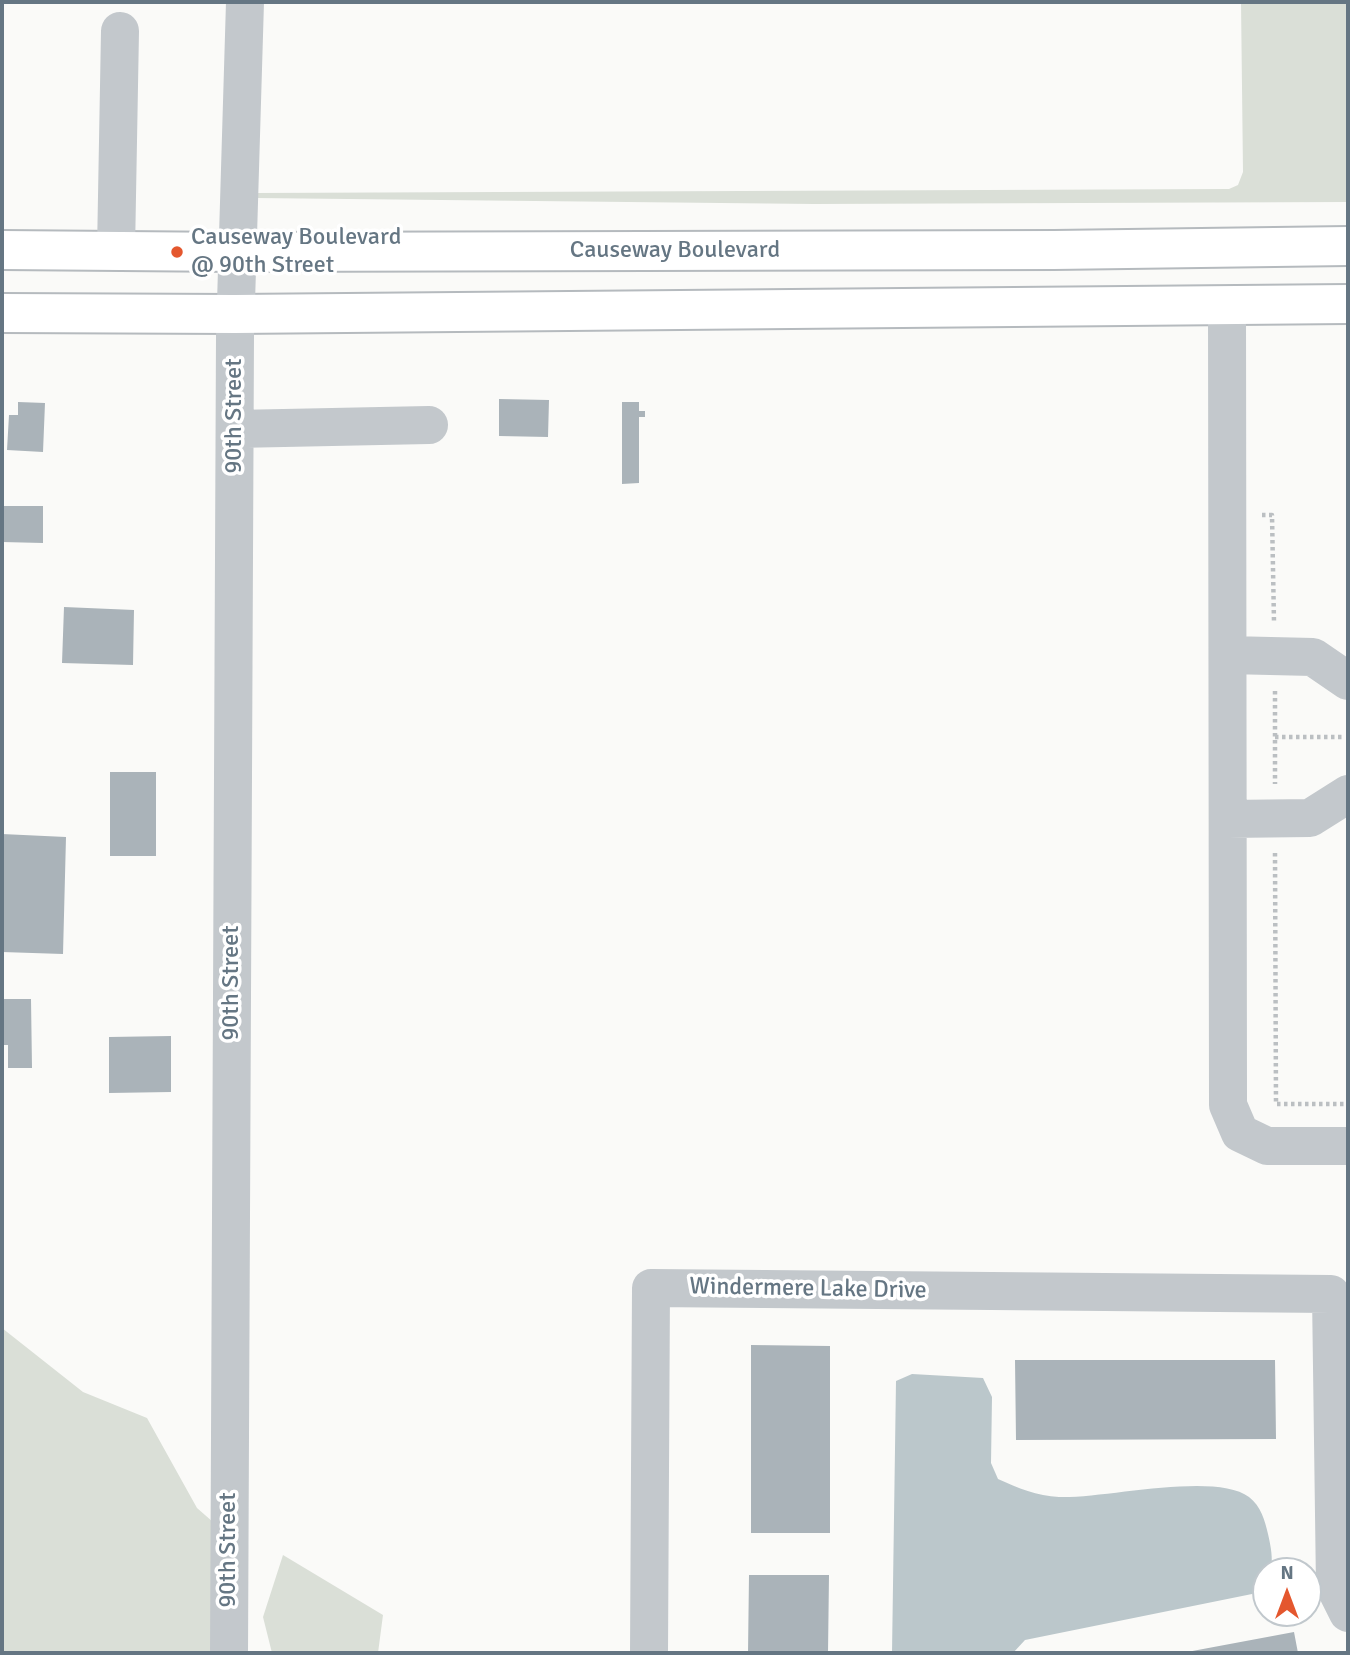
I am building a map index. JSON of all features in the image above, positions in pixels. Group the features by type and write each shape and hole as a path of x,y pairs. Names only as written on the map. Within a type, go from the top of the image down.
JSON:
{"main road":[{"name":"Causeway Boulevard","path":"2,250 1026,250 1348,246"},
{"path":"2,313 235,314 1348,304"}],"street":[{"name":"90th Street","path":"229,1653 235,314 245,2"},
{"path":"116,251 120,31"},
{"path":"1227,306 1228,1105 1240,1133 1267,1146 1348,1146"},
{"path":"235,429 429,425"},
{"path":"1228,655 1313,657 1348,681"},
{"path":"1228,819 1310,818 1348,794"},
{"name":"Windermere Lake Drive","path":"649,1653 651,1288 1339,1294 1335,1587 1348,1613"}],"path":[{"path":"1259,515 1272,515 1274,630"},
{"path":"1275,683 1275,788"},
{"path":"1275,737 1342,737"},
{"path":"1275,845 1276,1104 1348,1104"}],"shaded area":[{"path":"1241,2 1348,2 1348,202 814,204 255,198 255,193 1229,189 1238,185 1243,172"},
{"path":"2,1328 83,1392 147,1418 197,1508 213,1522 212,1653 2,1653"},
{"path":"912,1374 983,1378 992,1397 991,1463 998,1479 1043,1495 1059,1497 1185,1486 1211,1486 1233,1490 1249,1497 1257,1505 1265,1524 1272,1557 1252,1557 1252,1594 1025,1640 1013,1653 892,1653 896,1381"},
{"path":"283,1555 383,1615 378,1653 272,1653 263,1617"}],"building":[{"path":"499,399 549,400 548,437 499,436"},
{"path":"18,402 45,403 43,452 7,450 9,415 18,415"},
{"path":"622,402 639,402 639,411 645,411 645,417 639,417 639,483 622,484"},
{"path":"2,506 43,506 43,543 2,542"},
{"path":"64,607 134,610 133,665 62,663"},
{"path":"110,772 156,772 156,856 110,856"},
{"path":"2,834 66,837 63,954 2,952"},
{"path":"2,999 31,999 32,1068 8,1068 8,1045 2,1045"},
{"path":"171,1036 171,1092 109,1093 109,1037"},
{"path":"751,1345 830,1346 830,1533 751,1533"},
{"path":"1015,1360 1275,1360 1276,1439 1016,1440"},
{"path":"749,1575 829,1575 828,1653 748,1653"},
{"path":"1294,1632 1298,1653 1187,1653 1187,1652"}],"place":[{"name":"Causeway Boulevard @ 90th Street","path":"177,252"}]}
